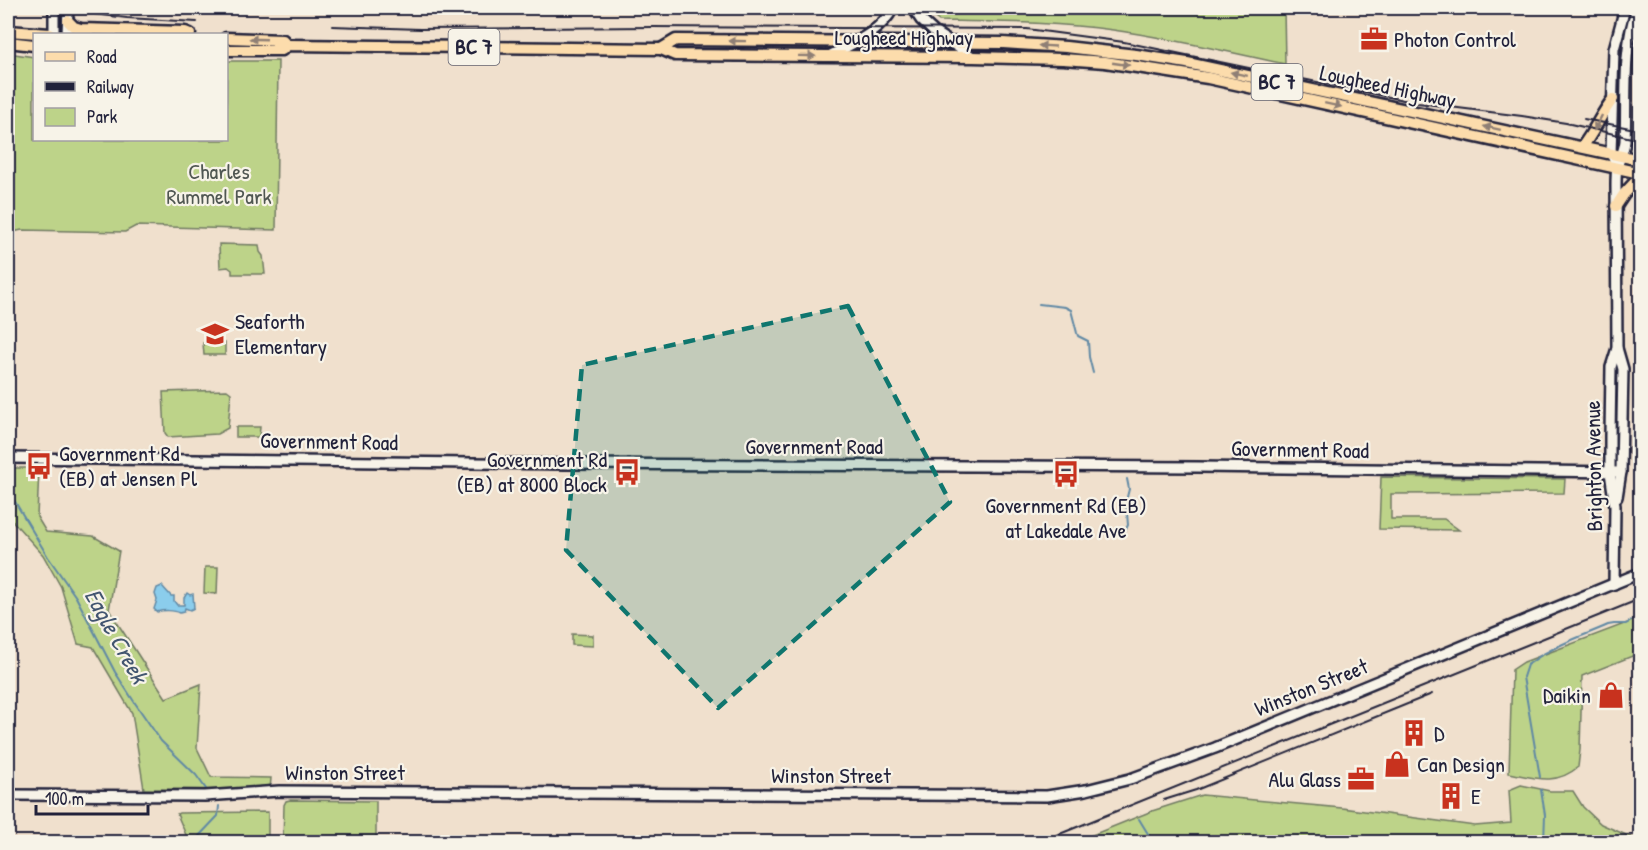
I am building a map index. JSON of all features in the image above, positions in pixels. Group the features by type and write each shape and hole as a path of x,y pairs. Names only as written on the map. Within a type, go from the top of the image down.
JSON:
{"main road":[{"path":"68,21 74,27 81,29 188,33"},
{"path":"8,31 37,33"},
{"name":"Lougheed Highway","path":"228,38 283,40 288,45 661,49 675,55 973,57 1094,61 1208,78 1641,175"},
{"name":"Lougheed Highway","path":"661,49 676,40 1003,43 1066,47 1186,63 1641,160"},
{"path":"8,42 33,45"},
{"name":"Lougheed Highway","path":"228,50 282,51 288,45"},
{"path":"1582,147 1593,134 1605,109 1613,99"},
{"path":"1616,206 1641,175"}],"street":[{"path":"52,33 54,8"},
{"path":"67,33 68,8"},
{"path":"829,57 856,42 885,20 893,8"},
{"path":"913,8 921,20 934,32 973,57"},
{"path":"1611,154 1614,49 1625,8"},
{"path":"1623,156 1628,44 1637,8"},
{"path":"1617,38 1628,44"},
{"name":"Brighton Avenue","path":"1611,154 1617,168 1617,348 1623,369 1621,472 1615,506"},
{"name":"Brighton Avenue","path":"1617,168 1623,156"},
{"name":"Brighton Avenue","path":"1614,584 1615,506 1610,472 1611,367 1617,348"},
{"name":"Government Road","path":"8,458 1621,472"},
{"name":"Winston Street","path":"8,795 205,796 279,791 1056,795 1130,779 1215,748 1641,573"}],"highlighted area":[{"path":"848,306 950,502 718,708 566,550 582,365"}],"green space":[{"path":"925,8 1284,8 1285,64 1178,41 1092,27 939,21"},
{"name":"Charles Rummel Park","path":"8,53 33,57 33,141 228,141 228,61 278,61 276,230 136,226 125,232 22,230 8,233"},
{"path":"219,244 259,245 265,274 232,274 232,270 228,267 220,268"},
{"path":"203,343 225,343 225,355 204,355"},
{"path":"227,390 231,393 228,428 217,434 168,437 165,433 163,392"},
{"path":"236,427 260,427 259,437 236,437"},
{"path":"8,468 39,468 37,517 46,532 93,536 119,551 109,610 166,698 201,684 197,748 211,777 271,778 270,790 144,789 132,713 93,647 78,644 61,587 43,555 8,516"},
{"path":"1381,477 1565,479 1564,493 1391,494 1391,519 1444,519 1459,530 1379,529"},
{"path":"205,567 218,567 217,594 204,593"},
{"path":"1640,618 1640,653 1582,676 1578,767 1562,777 1553,779 1509,773 1512,670 1524,662"},
{"path":"572,634 593,635 593,646 572,645"},
{"path":"1521,785 1550,791 1573,791 1583,807 1601,824 1640,842 1075,842 1152,811 1202,795 1342,808 1475,826 1511,823 1509,790"},
{"path":"290,800 376,801 376,842 283,842 284,805"},
{"path":"268,812 268,842 189,842 177,814 179,813"}],"water":[{"path":"162,586 171,596 174,596 177,605 184,605 187,593 193,594 194,608 190,610 185,608 184,612 180,613 157,612 154,609 157,600 155,594 157,588"}],"waterway":[{"path":"1039,304 1065,307 1071,310 1078,336 1088,341 1093,373"},
{"path":"1124,533 1128,525 1127,479"},
{"name":"Eagle Creek","path":"8,490 48,557 76,597 115,672 133,700 161,741 196,775 206,789"},
{"path":"1540,777 1523,677 1527,665 1544,653 1569,641 1608,625 1626,624 1640,616"},
{"path":"1541,790 1545,815 1544,842"},
{"name":"Eagle Creek","path":"201,842 199,836 218,816 219,806"},
{"path":"1139,819 1153,842"}],"railway":[{"path":"45,8 127,18 197,22"},
{"path":"332,26 420,29 652,27 1027,29 1124,42 1418,103 1566,123 1640,140"},
{"path":"1584,119 1640,130"},
{"path":"1040,842 1640,599"},
{"path":"1164,800 1196,790 1432,694"}],"place":[{"name":"Photon Control","path":"1374,39"},
{"name":"Seaforth Elementary","path":"215,334"},
{"name":"Government Rd (EB) at Jensen Pl","path":"39,466"},
{"name":"Government Rd (EB) at 8000 Block","path":"627,472"},
{"name":"Government Rd (EB) at Lakedale Ave","path":"1066,474"},
{"name":"Daikin","path":"1611,695"},
{"name":"D","path":"1414,733"},
{"name":"Can Design","path":"1397,764"},
{"name":"Alu Glass","path":"1361,779"},
{"name":"E","path":"1451,796"}]}
